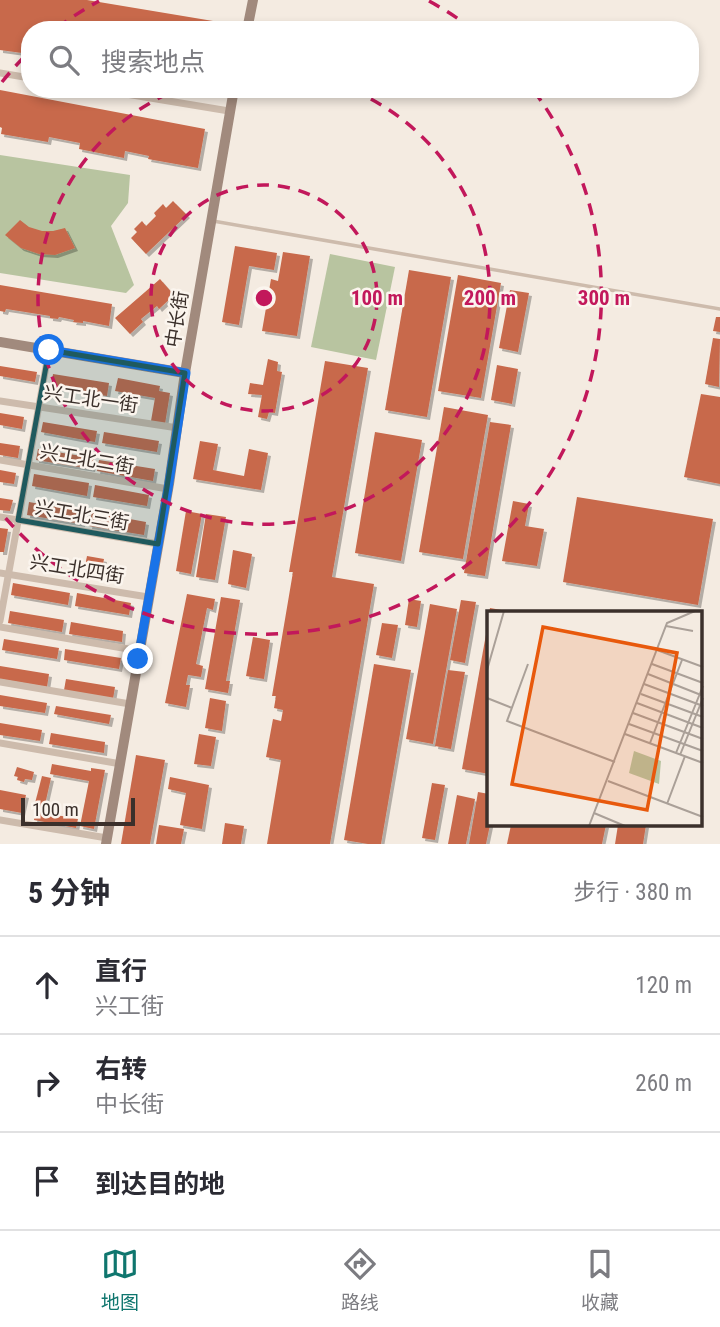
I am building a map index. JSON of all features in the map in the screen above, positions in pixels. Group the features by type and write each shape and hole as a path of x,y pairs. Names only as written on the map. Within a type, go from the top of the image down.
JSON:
{"street":[{"path":"249,21 253,0"},
{"path":"0,73 21,76"},
{"path":"150,98 229,111"},
{"name":"中长街","path":"107,841 232,98"},
{"path":"0,342 186,373"},
{"path":"0,621 4,574 18,520 49,350"},
{"name":"兴工北一街","path":"0,401 178,428"},
{"name":"兴工北二街","path":"0,460 168,489"},
{"name":"兴工北三街","path":"0,517 158,544"},
{"name":"兴工北四街","path":"4,574 148,597"},
{"path":"0,627 139,651"},
{"path":"0,682 130,704"},
{"path":"0,743 121,764"},
{"path":"0,820 107,841"}],"lane":[{"path":"211,221 720,309"}],"highlighted area":[{"path":"49,350 185,373 158,544 18,520"}],"green space":[{"path":"0,155 130,175 128,203 111,226 134,285 126,293 0,273"},
{"path":"330,254 395,267 376,360 311,347"}],"building":[{"path":"0,0 87,0 213,21 21,21 21,53 0,50"},
{"path":"0,90 21,94 21,98 42,98 205,129 198,168 148,159 149,156 125,151 124,158 79,149 80,143 49,137 48,142 1,134"},
{"path":"173,201 187,215 146,254 131,238 137,232 134,229 142,221 146,226 163,204 166,208"},
{"path":"20,220 29,227 42,231 65,228 75,248 55,255 39,254 21,248 5,235"},
{"path":"235,246 277,253 274,270 249,266 239,325 222,322"},
{"path":"283,252 310,256 297,336 262,331 271,279 278,281"},
{"path":"409,270 451,277 427,417 385,410"},
{"path":"458,275 501,283 481,398 438,391"},
{"path":"160,279 174,295 159,309 157,306 141,319 143,322 130,334 115,318"},
{"path":"0,285 112,304 109,326 6,309 5,312 0,311"},
{"path":"510,290 529,293 518,352 499,348"},
{"path":"716,317 720,317 720,332 713,331"},
{"path":"713,338 720,339 719,387 705,384"},
{"path":"268,359 278,362 277,371 282,372 275,413 269,412 267,419 258,417 262,395 248,394 250,383 263,385"},
{"path":"325,361 368,368 332,577 374,584 330,844 267,844 281,760 266,757 273,719 281,721 283,710 274,708 276,696 272,696 293,572 289,572"},
{"path":"497,365 518,369 512,404 491,400"},
{"path":"0,366 37,372 35,382 0,376"},
{"path":"53,374 109,383 107,396 51,387"},
{"path":"118,378 160,386 159,391 170,393 165,424 151,421 155,398 115,391"},
{"path":"701,394 720,397 720,484 684,477"},
{"path":"444,407 488,415 463,559 419,552"},
{"path":"0,413 24,417 22,429 0,425"},
{"path":"43,422 97,431 95,442 41,432"},
{"path":"490,422 511,425 485,576 464,573"},
{"path":"104,432 159,441 157,452 102,443"},
{"path":"375,432 422,440 401,561 355,553"},
{"path":"200,441 218,444 213,470 244,476 249,449 268,453 261,490 193,479"},
{"path":"0,443 20,446 18,458 0,455"},
{"path":"38,449 94,458 92,469 36,460"},
{"path":"99,460 155,469 153,481 97,471"},
{"path":"0,470 16,473 14,484 0,482"},
{"path":"34,474 89,483 87,496 32,486"},
{"path":"95,485 149,495 147,506 93,497"},
{"path":"577,497 713,519 698,605 563,582"},
{"path":"0,498 13,500 10,511 0,510"},
{"path":"513,501 529,504 525,526 544,529 537,566 502,561"},
{"path":"29,502 84,512 82,524 27,515"},
{"path":"186,511 202,514 191,574 176,571"},
{"path":"92,512 146,522 144,535 89,526"},
{"path":"206,514 226,517 215,580 196,577"},
{"path":"0,528 8,529 4,552 0,552"},
{"path":"233,550 252,554 246,588 228,584"},
{"path":"87,556 104,559 102,569 85,566"},
{"path":"13,583 70,593 68,605 11,595"},
{"path":"77,593 131,603 129,615 75,606"},
{"path":"187,594 215,599 213,610 207,608 196,664 203,666 201,677 188,675 186,685 190,685 186,707 165,703"},
{"path":"221,597 240,600 226,681 230,681 228,693 205,689"},
{"path":"409,599 421,601 417,627 405,625"},
{"path":"461,600 476,602 465,663 450,660"},
{"path":"430,604 457,609 433,744 406,739"},
{"path":"10,611 64,620 62,632 8,623"},
{"path":"71,622 123,631 122,642 69,634"},
{"path":"382,623 398,625 392,658 376,655"},
{"path":"487,629 487,774 462,769"},
{"path":"253,637 270,640 264,679 246,676"},
{"path":"4,639 59,648 57,659 2,650"},
{"path":"65,649 121,658 119,669 64,660"},
{"path":"374,664 411,670 381,844 344,840"},
{"path":"0,666 49,674 47,687 0,679"},
{"path":"448,670 465,672 451,749 435,746"},
{"path":"66,679 115,687 113,699 64,690"},
{"path":"0,695 47,703 45,713 0,706"},
{"path":"210,698 226,701 222,731 205,728"},
{"path":"56,706 111,715 109,724 54,714"},
{"path":"0,723 42,730 40,741 0,735"},
{"path":"51,733 105,742 104,753 49,744"},
{"path":"199,734 216,737 211,766 194,764"},
{"path":"136,755 165,760 150,844 121,844"},
{"path":"52,764 91,771 91,768 105,770 94,829 80,826 89,781 50,774"},
{"path":"17,767 34,772 32,780 17,780 18,777 14,776"},
{"path":"42,776 51,778 44,809 34,807"},
{"path":"170,777 209,785 202,829 180,825 186,793 168,789"},
{"path":"432,783 445,785 435,840 422,838"},
{"path":"0,790 26,795 22,813 0,809"},
{"path":"478,792 487,794 487,827 490,827 486,844 469,844"},
{"path":"457,795 475,799 466,844 448,844"},
{"path":"35,811 78,819 76,828 34,820"},
{"path":"225,823 244,826 241,844 222,844"},
{"path":"159,825 184,829 181,844 156,844"},
{"path":"511,827 606,827 602,844 507,844"},
{"path":"618,827 646,827 643,844 615,844"}],"route":[{"path":"49,350 186,373 138,659"}]}
